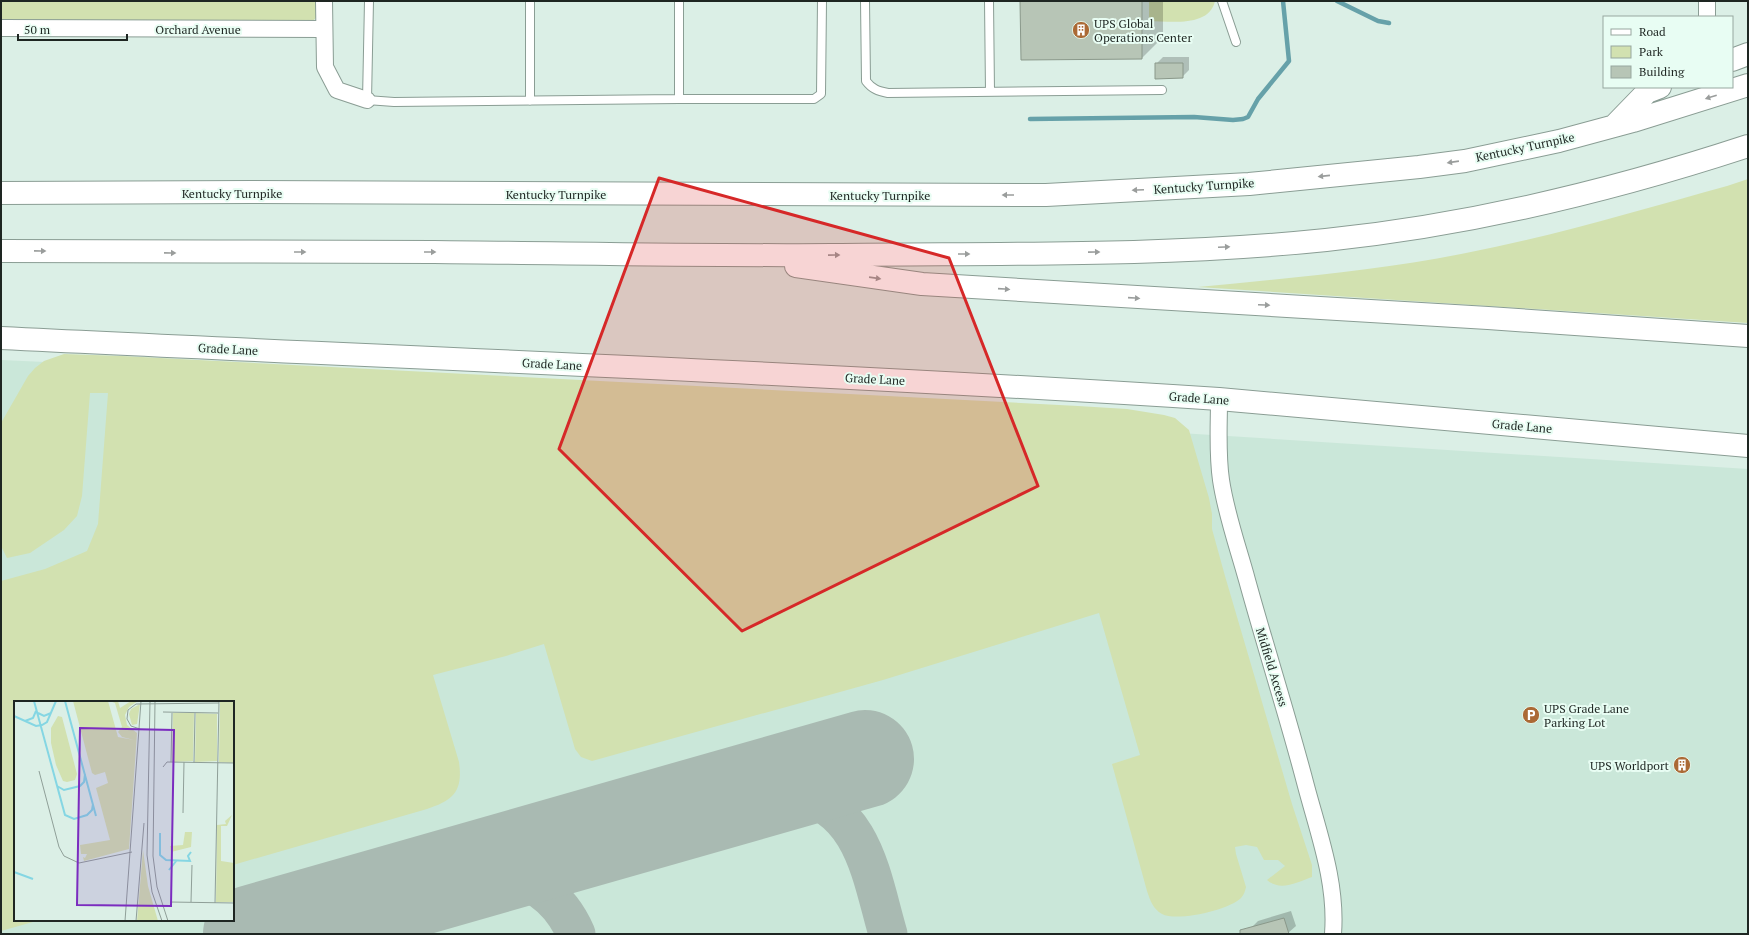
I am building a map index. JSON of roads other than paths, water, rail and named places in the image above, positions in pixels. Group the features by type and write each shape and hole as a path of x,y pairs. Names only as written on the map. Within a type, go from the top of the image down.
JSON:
{"main road":[{"path":"1733,60 1748,54"},
{"name":"Kentucky Turnpike","path":"1,193 250,192 1046,195 1249,184 1465,161 1559,141 1614,126 1748,85"},
{"path":"1614,126 1647,92 1657,88"},
{"path":"1,251 180,253 435,252 725,256 1029,254 1247,246 1328,240 1414,228 1489,215 1594,192 1684,167 1748,146"},
{"path":"725,256 922,284 1488,318 1748,336"},
{"name":"Grade Lane","path":"1,338 841,377 1219,398 1748,446"}],"street":[{"path":"324,1 325,68 337,90 367,100"},
{"name":"Orchard Avenue","path":"1,28 324,29"},
{"name":"Midfield Access","path":"1219,398 1218,457 1221,481 1231,522 1298,752 1328,863 1335,917 1333,934"}],"lane":[{"path":"369,1 367,100 394,102 814,99 821,94 822,1"},
{"path":"530,1 530,101"},
{"path":"679,1 679,99"},
{"path":"865,1 866,81 870,87 878,92 1162,90"},
{"path":"989,1 990,92"},
{"path":"1222,1 1236,42"}],"waterway":[{"path":"1030,119 1194,117 1233,120 1248,117 1258,99 1289,61 1283,1"},
{"path":"1337,1 1378,21 1389,23"}],"place":[{"name":"UPS Global Operations Center","path":"1081,30"},
{"name":"UPS Grade Lane Parking Lot","path":"1531,715"},
{"name":"UPS Worldport","path":"1682,765"}]}
